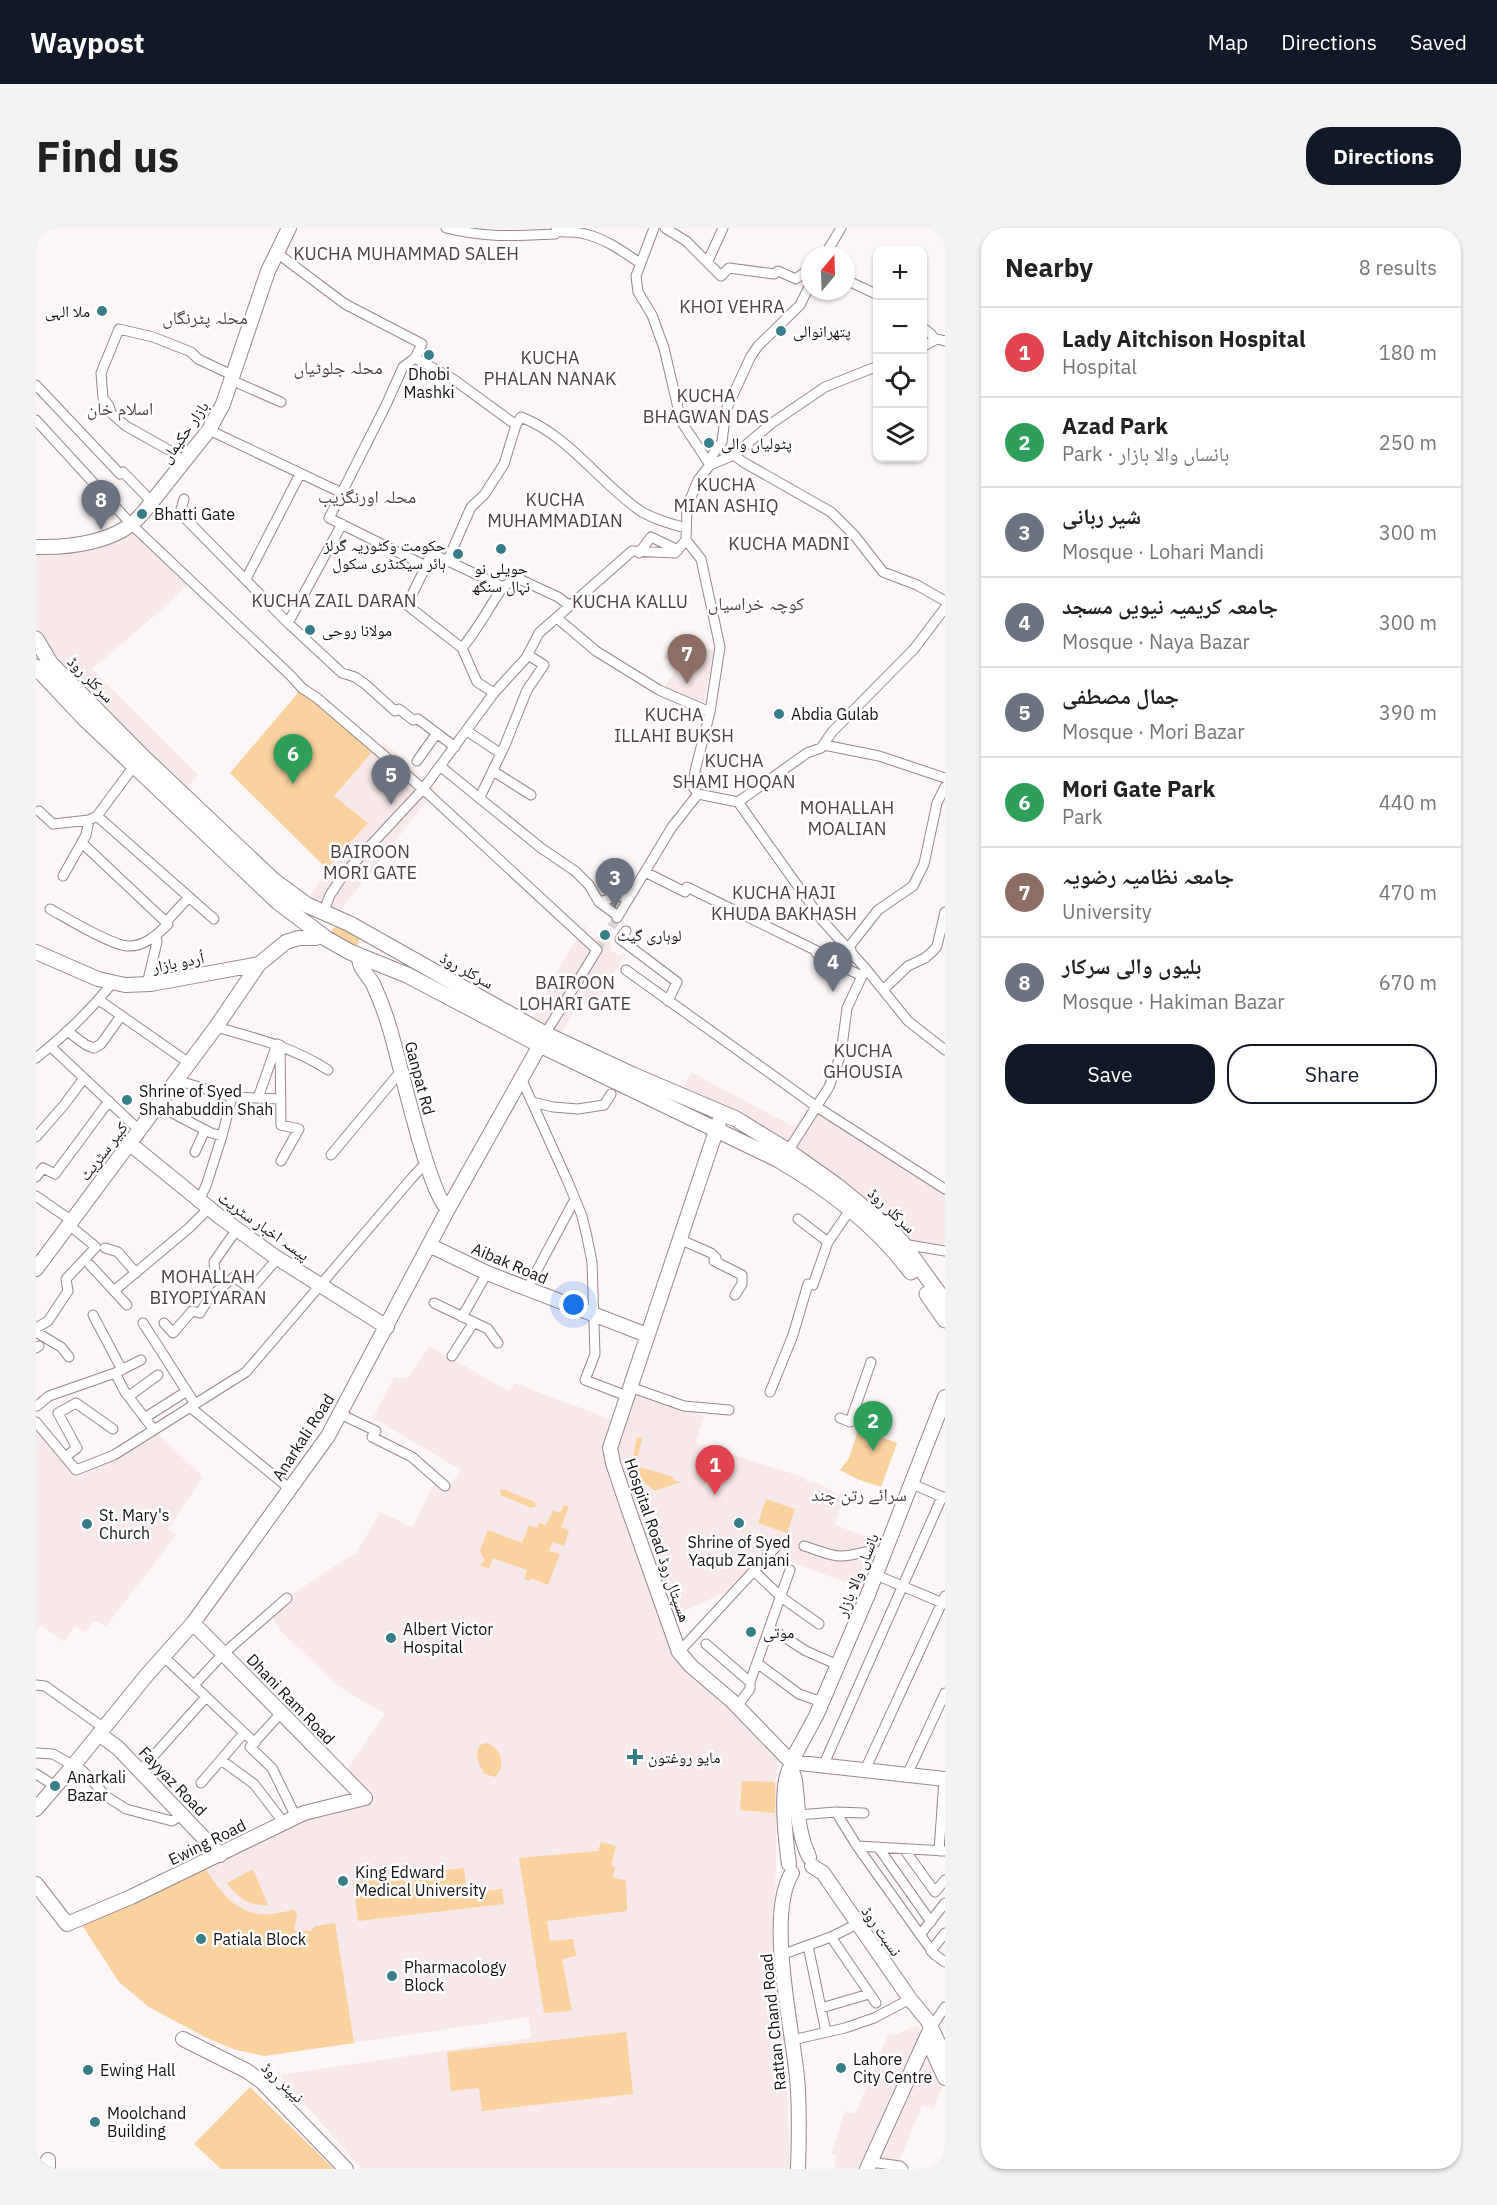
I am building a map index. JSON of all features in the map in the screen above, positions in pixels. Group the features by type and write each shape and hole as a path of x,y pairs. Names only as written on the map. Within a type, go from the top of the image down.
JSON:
{"main road":[{"name":"سرکلر روڈ","path":"36,639 51,664 177,791 284,890 301,902 366,934 543,1040 722,1113 788,1150 873,1214 903,1244 945,1302"},
{"name":"سرکلر روڈ","path":"36,667 42,680 278,902 321,935 360,956 428,985 543,1040 794,1169 850,1210 899,1256 945,1320"},
{"path":"321,935 327,915"},
{"path":"360,956 366,934"},
{"path":"743,1142 750,1128"}],"street":[{"name":"بازار حکیماں","path":"142,514 209,430 223,404 268,271 289,228"},
{"path":"446,228 467,234 497,237 555,234 557,229 568,233 582,233 607,241 640,263"},
{"path":"654,228 636,276 638,292 652,315 664,348 681,421 710,465"},
{"path":"665,228 686,241 721,276 729,268 774,274 778,271 796,279 801,275"},
{"path":"708,261 723,228"},
{"path":"830,246 841,228"},
{"path":"277,253 345,304 422,344 415,357 403,367 329,518 426,566"},
{"path":"855,284 873,293"},
{"path":"710,465 711,457 722,442 726,410 752,356 758,346 802,300"},
{"path":"184,463 174,453 123,424 111,413 109,405 102,398 104,392 101,373 119,329 153,337 191,352 198,359 232,378 281,402"},
{"path":"927,331 940,341"},
{"path":"415,357 453,379 516,425"},
{"path":"873,368 825,387 772,423 734,454 710,465 698,480 687,507 686,540 701,559 720,647 710,712 693,788 698,794 738,802 822,920 850,949 864,973 884,989 908,1021 945,1050"},
{"path":"36,385 98,452 120,474 123,472 142,514"},
{"path":"447,562 471,507 484,495 504,464 516,425 521,417 534,422 555,436 642,512 686,528"},
{"path":"36,420 142,514 302,688 317,698 423,789 597,950 543,1040"},
{"path":"209,430 342,493"},
{"path":"734,454 743,462 831,512 855,536 883,572 917,585 945,607 914,649 832,732 824,745 788,766 738,802"},
{"path":"246,579 300,474"},
{"path":"184,500 180,513 288,623 342,673 355,677 395,711 399,709 413,720 418,719 455,747"},
{"path":"36,547 61,546 98,540 142,514"},
{"path":"288,623 342,524"},
{"path":"639,553 651,537 678,550"},
{"path":"327,915 335,887 344,874 423,789 494,693 528,655 539,633 632,551 675,553 686,540"},
{"path":"494,693 477,682 462,648 407,605 431,553 503,586"},
{"path":"462,648 477,631 503,586 517,578 558,597 570,606"},
{"path":"557,618 596,651 659,690 710,712"},
{"path":"480,798 527,690 544,665 528,655"},
{"path":"467,731 500,753"},
{"path":"417,762 437,733"},
{"path":"824,745 845,747 884,757 945,778"},
{"path":"63,876 93,818 134,766"},
{"path":"440,766 541,848 574,871 589,885 599,902 617,917 681,814 698,794"},
{"path":"493,771 531,795"},
{"path":"843,967 850,949 878,910 913,886 924,864 937,803 945,787"},
{"path":"39,811 53,824 93,818 214,919"},
{"path":"82,843 166,922"},
{"path":"645,872 685,892 687,887 817,951 816,953 843,967 864,973"},
{"path":"599,902 619,896 628,899"},
{"path":"50,909 125,946 136,945 156,936 189,897"},
{"path":"884,989 909,966 925,958 937,946 945,912"},
{"path":"626,931 620,939 677,982 668,1000"},
{"name":"اُردو بازار","path":"36,952 98,980 125,985 147,984 259,964 286,942 298,938 316,938 321,935"},
{"path":"147,984 157,942 156,936"},
{"name":"Ganpat Rd","path":"360,956 360,964 372,983 384,1011 427,1166 442,1205 448,1209"},
{"name":"کبیر سٹریٹ","path":"38,1261 70,1223 216,1027 259,964"},
{"path":"626,970 817,1107 945,1189"},
{"path":"788,1150 829,1087 841,1054 847,1008 864,973"},
{"path":"36,1058 51,1047 99,1000 113,982"},
{"path":"99,1000 189,1063"},
{"path":"67,1031 86,1046 94,1048 101,1044 121,1016"},
{"path":"216,1027 279,1045 311,1059 328,1070"},
{"name":"Anarkali Road","path":"36,1809 193,1623 328,1436 448,1209 543,1040"},
{"path":"258,1098 279,1045"},
{"path":"279,1045 281,1125 299,1129 281,1161"},
{"path":"51,1047 139,1130"},
{"path":"331,1155 401,1071"},
{"path":"36,1137 84,1078"},
{"path":"521,1078 582,1216 592,1262 596,1354 585,1380 684,1406 729,1410"},
{"path":"176,1080 232,1097 281,1099"},
{"path":"532,1102 578,1109 604,1105 610,1094"},
{"path":"115,1290 189,1228 204,1204 206,1186 232,1097"},
{"path":"36,1177 43,1168 55,1174 109,1101"},
{"path":"157,1105 205,1130 222,1136"},
{"name":"Hospital Road ھسپتال روڈ","path":"722,1113 610,1449 679,1652 737,1706 791,1765"},
{"path":"195,1152 205,1130"},
{"name":"پیسہ اخبار سٹریٹ","path":"129,1143 237,1229 278,1258 387,1327"},
{"path":"36,1422 76,1470 114,1455 246,1372 411,1179 421,1168 427,1166"},
{"path":"36,1196 96,1247 66,1279 68,1291 48,1322 36,1330 61,1347 69,1357"},
{"path":"527,1289 575,1199"},
{"path":"770,1392 793,1335 808,1284 813,1285 828,1242 850,1210"},
{"path":"798,1219 828,1242"},
{"path":"225,1283 215,1271 214,1262 237,1229"},
{"path":"679,1239 711,1253 717,1258 714,1262 742,1275 742,1284 735,1295"},
{"path":"903,1244 945,1251"},
{"name":"Aibak Road","path":"429,1245 487,1273 647,1335"},
{"path":"105,1248 118,1252 136,1273"},
{"path":"164,1323 172,1333 192,1311 200,1313 208,1298 234,1277 251,1289 278,1258"},
{"path":"90,1265 127,1305"},
{"path":"462,1317 487,1273"},
{"path":"434,1303 488,1329 498,1342"},
{"path":"93,1315 129,1396 154,1430"},
{"path":"452,1356 474,1322"},
{"path":"143,1323 187,1391 193,1405 290,1489"},
{"path":"36,1406 49,1396 119,1371 141,1360"},
{"path":"840,1418 850,1422 871,1362"},
{"path":"129,1396 158,1375"},
{"path":"146,1417 187,1391"},
{"name":"بانساں والا بازار","path":"791,1765 822,1702 876,1575 945,1397"},
{"path":"65,1458 78,1449 58,1413 76,1403 113,1429"},
{"path":"340,1414 376,1431 372,1437 412,1457 445,1486"},
{"path":"823,1766 944,1497 912,1484"},
{"path":"804,1546 838,1556 849,1556 865,1551 884,1553"},
{"path":"679,1652 776,1548"},
{"path":"737,1706 750,1689 750,1682 790,1570"},
{"path":"754,1571 781,1597 819,1624"},
{"path":"865,1770 944,1601 876,1575"},
{"path":"194,1685 224,1654 287,1598"},
{"name":"Dhani Ram Road","path":"193,1623 365,1798"},
{"path":"770,1628 806,1651 838,1665"},
{"path":"706,1644 750,1682"},
{"path":"163,1656 255,1743"},
{"path":"757,1663 799,1694 822,1702"},
{"path":"36,1685 45,1686 101,1731"},
{"path":"907,1775 945,1692"},
{"path":"140,1771 206,1697"},
{"path":"281,1713 250,1748 272,1768 290,1820"},
{"name":"Fayyaz Road","path":"101,1731 220,1855"},
{"path":"201,1783 244,1733"},
{"path":"36,1753 53,1754 83,1771 106,1796 126,1809 172,1821 182,1815"},
{"path":"221,1760 254,1784 290,1820"},
{"path":"791,1765 823,1766 945,1779 942,1851 857,1846"},
{"path":"791,1765 801,1838 810,1862 809,1872 804,1876 798,1876 791,1868 786,1842 785,1781 791,1765"},
{"path":"36,1774 55,1786"},
{"name":"Ewing Road","path":"36,1884 67,1924 131,1897 304,1813 365,1798"},
{"path":"797,1815 836,1812 864,1813"},
{"path":"836,1812 857,1846 920,1935 932,1951 945,1962"},
{"path":"878,1847 931,1922"},
{"path":"904,1849 935,1892 945,1880"},
{"name":"نسبت روڈ","path":"810,1862 823,1874 910,1999 945,2057"},
{"name":"Rattan Chand Road","path":"791,1868 782,1901 781,1955 800,2120 798,2169"},
{"path":"920,1935 945,1903"},
{"path":"781,1955 831,1937 857,1924"},
{"path":"932,1951 945,1933"},
{"path":"831,1937 876,2003"},
{"path":"808,1946 826,2032"},
{"path":"821,2008 869,1994"},
{"path":"792,2040 874,2018 910,1999"},
{"path":"903,2169 900,2166 868,2166 915,2060 927,2027 945,2007"},
{"name":"نسبت روڈ","path":"927,2027 945,2078"},
{"name":"نیپئر روڈ","path":"183,2038 247,2071 261,2081 346,2169"},
{"path":"915,2060 945,2078"}],"shaded area":[{"path":"132,525 191,581 166,606 92,669 198,775 184,791 53,657 36,627 36,554 50,553"},
{"path":"670,647 676,651 678,648 714,650 704,702 697,706 662,691 678,667 663,658"},
{"path":"302,688 376,748 334,796 368,823 327,869 230,773"},
{"path":"383,742 436,789 336,916 308,899 327,869 368,823 333,796"},
{"path":"338,925 359,936 354,948 331,935 332,929"},
{"path":"585,925 588,934 592,937 600,936 611,943 611,950 618,955 626,953 594,1008 580,1001 561,1034 531,1019"},
{"path":"691,1072 794,1127 810,1102 945,1189 945,1250 908,1242 875,1211 683,1091"},
{"name":"مایو روغتون","path":"429,1346 509,1391 515,1383 612,1420 606,1447 669,1644 683,1666 777,1754 775,1915 790,2169 362,2169 279,2075 531,2038 529,2017 264,2056 233,2049 149,2007 119,1982 82,1925 306,1815 368,1799 344,1774 385,1714 338,1686 281,1631 271,1615 293,1594 356,1554 380,1512 412,1527 436,1480 448,1488 461,1470 373,1418 394,1377 408,1378"},
{"path":"633,1394 704,1416 696,1443 806,1478 805,1481 820,1484 843,1497 835,1525 884,1543 866,1590 770,1554 777,1544 738,1586 674,1616 615,1452"},
{"path":"36,1420 76,1470 154,1430 203,1477 168,1529 177,1534 106,1626 94,1621 86,1632 74,1626 64,1642 41,1625 36,1631"},
{"path":"860,1425 882,1432 881,1437 897,1443 881,1487 857,1479 840,1470 849,1458"},
{"path":"637,1437 642,1438 636,1466 674,1477 673,1480 681,1482 655,1491 641,1479 634,1461"},
{"path":"503,1489 535,1502 536,1506 531,1508 501,1495 500,1490"},
{"path":"766,1499 795,1509 787,1533 758,1523"},
{"path":"564,1505 569,1507 561,1527 569,1530 564,1546 553,1542 549,1551 560,1554 548,1585 531,1578 529,1581 524,1579 527,1570 493,1558 489,1568 481,1566 481,1563 485,1561 480,1551 488,1530 522,1543 529,1525 537,1528 539,1523 546,1525 553,1510 560,1513"},
{"path":"487,1743 496,1749 501,1758 501,1767 495,1777 485,1774 478,1760 477,1752 480,1745"},
{"path":"742,1781 775,1782 775,1813 740,1810"},
{"path":"601,1842 616,1846 611,1866 615,1867 613,1878 626,1880 627,1911 547,1921 550,1941 573,1939 576,1956 562,1959 572,2011 544,2013 519,1858 598,1851"},
{"path":"204,1866 221,1891 240,1908 264,1914 294,1909 297,1915 294,1930 311,1931 315,1926 335,1923 354,2043 264,2056 233,2049 149,2007 119,1982 82,1925"},
{"path":"464,1868 467,1893 502,1889 504,1904 358,1921 353,1882"},
{"path":"253,1869 268,1905 244,1900 227,1883"},
{"path":"918,2025 920,2033 945,2077 934,2109 922,2105 896,2169 834,2169 836,2155 831,2154 845,2111 855,2114 889,2033 894,2035"},
{"path":"626,2032 633,2094 482,2111 479,2088 451,2091 447,2052"},
{"path":"250,2087 334,2169 221,2169 194,2144"}],"tunnel":[{"path":"597,950 617,918"}],"place":[{"name":"ملا الہی","path":"102,311"},
{"name":"پتھرانوالی","path":"781,331"},
{"name":"Dhobi Mashki","path":"429,355"},
{"name":"پٹولیاں والی","path":"709,443"},
{"name":"Bhatti Gate","path":"142,514"},
{"name":"بلیوں والی سرکار","path":"101,530"},
{"name":"حویلی نو نہال سنگھ","path":"501,549"},
{"name":"حکومت وکٹوریہ گرلز ہائر سیکنڈری سکول","path":"458,554"},
{"name":"مولانا روحی","path":"310,630"},
{"name":"جامعہ نظامیہ رضویہ","path":"687,684"},
{"name":"Abdia Gulab","path":"779,714"},
{"name":"Mori Gate Park","path":"293,784"},
{"name":"جمال مصطفی","path":"391,805"},
{"name":"شیر ربانی","path":"615,908"},
{"name":"لوہاری گیٹ","path":"605,935"},
{"name":"جامعہ کریمیہ نیویں مسجد","path":"833,992"},
{"name":"Shrine of Syed Shahabuddin Shah","path":"127,1100"},
{"name":"Azad Park","path":"873,1451"},
{"name":"Lady Aitchison Hospital","path":"715,1495"},
{"name":"Shrine of Syed Yaqub Zanjani","path":"739,1523"},
{"name":"St. Mary's Church","path":"87,1524"},
{"name":"موتی","path":"751,1632"},
{"name":"Albert Victor Hospital","path":"391,1638"},
{"name":"مایو روغتون","path":"635,1757"},
{"name":"Anarkali Bazar","path":"55,1786"},
{"name":"King Edward Medical University","path":"343,1881"},
{"name":"Patiala Block","path":"201,1939"},
{"name":"Pharmacology Block","path":"392,1976"},
{"name":"Lahore City Centre","path":"841,2068"},
{"name":"Ewing Hall","path":"88,2070"},
{"name":"Moolchand Building","path":"95,2122"}],"district":[{"name":"KUCHA MUHAMMAD SALEH","path":"406,254"},
{"name":"KHOI VEHRA","path":"732,307"},
{"name":"محلہ پٹرنگاں","path":"205,318"},
{"name":"محلہ جلوٹیاں","path":"338,368"},
{"name":"KUCHA PHALAN NANAK","path":"550,368"},
{"name":"KUCHA BHAGWAN DAS","path":"706,406"},
{"name":"اسلام خان","path":"120,409"},
{"name":"KUCHA MIAN ASHIQ","path":"726,495"},
{"name":"محلہ اورنگزیب","path":"367,497"},
{"name":"KUCHA MUHAMMADIAN","path":"555,510"},
{"name":"KUCHA MADNI","path":"789,544"},
{"name":"KUCHA ZAIL DARAN","path":"334,601"},
{"name":"KUCHA KALLU","path":"630,602"},
{"name":"کوچہ خراسیاں","path":"756,604"},
{"name":"KUCHA ILLAHI BUKSH","path":"674,725"},
{"name":"KUCHA SHAMI HOQAN","path":"734,771"},
{"name":"MOHALLAH MOALIAN","path":"847,818"},
{"name":"BAIROON MORI GATE","path":"370,862"},
{"name":"KUCHA HAJI KHUDA BAKHASH","path":"784,903"},
{"name":"BAIROON LOHARI GATE","path":"575,993"},
{"name":"KUCHA GHOUSIA","path":"863,1061"},
{"name":"MOHALLAH BIYOPIYARAN","path":"208,1287"},
{"name":"سرائے رتن چند","path":"859,1495"}]}
